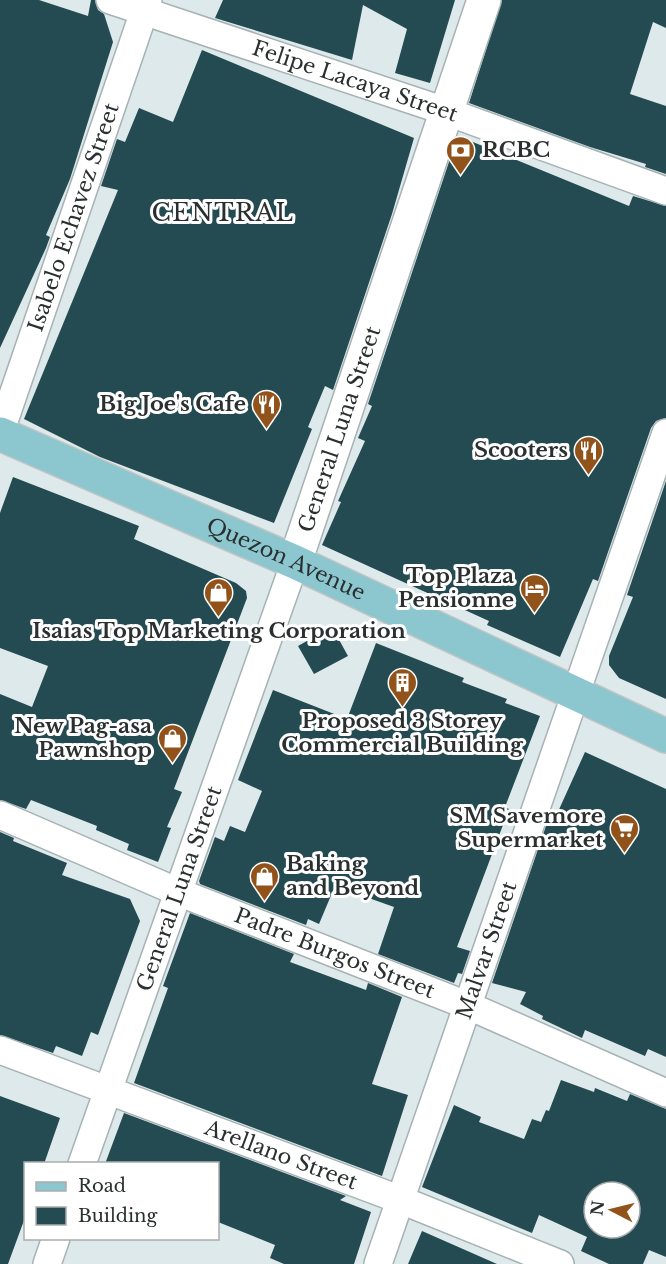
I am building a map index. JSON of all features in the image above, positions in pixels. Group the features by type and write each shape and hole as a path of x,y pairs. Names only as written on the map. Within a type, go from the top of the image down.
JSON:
{"main road":[{"name":"Quezon Avenue","path":"0,434 295,562 666,736"}],"street":[{"name":"Felipe Lacaya Street","path":"110,0 146,6 666,191"},
{"name":"General Luna Street","path":"83,1162 295,562 483,0"},
{"name":"Isabelo Echavez Street","path":"0,434 146,6"},
{"name":"Malvar Street","path":"378,1264 666,433"},
{"name":"Padre Burgos Street","path":"0,815 178,891 469,1006 666,1093"},
{"name":"Arellano Street","path":"0,1050 401,1200 560,1264"},
{"path":"47,1264 56,1240"}],"building":[{"path":"0,0 39,0 88,16 91,0 95,0 98,10 104,14 113,42 70,179 46,235 50,237 46,248 0,348"},
{"path":"223,0 455,0 430,83 395,73 407,29 363,5 352,60 215,18"},
{"path":"502,0 666,0 666,28 653,22 630,94 666,106 666,174 645,167 646,164 590,147 469,103"},
{"path":"202,50 414,138 392,214 333,390 325,386 308,427 312,429 274,523 100,457 24,419 118,190 101,186 117,139 125,142 139,108 173,122"},
{"path":"468,140 629,206 633,196 666,206 666,418 656,421 651,428 598,581 593,579 560,657 487,625 489,621 322,545 341,502 338,501 365,441 358,438 372,406 368,404 454,147"},
{"path":"13,477 139,526 134,539 236,583 246,591 247,598 174,789 182,792 167,827 171,828 158,862 127,850 129,844 96,830 97,826 31,800 26,809 0,800 0,694 32,707 48,666 0,648 0,513"},
{"path":"666,481 666,699 619,678 609,665 609,656 633,597 627,595"},
{"path":"332,627 348,656 314,674 298,646"},
{"path":"376,643 464,678 462,682 507,699 505,703 540,716 505,807 509,809 457,947 470,951 462,974 458,973 454,983 378,954 394,907 335,886 319,924 308,919 306,925 200,884 199,881 215,837 224,841 230,826 245,832 262,791 238,780 273,690 347,719"},
{"path":"585,752 666,789 666,1057 648,1049 645,1056 585,1030 582,1038 542,1019 543,1016 520,1004 526,992 492,983 547,823 552,825"},
{"path":"0,832 14,838 13,841 67,863 62,875 130,899 140,921 98,1035 91,1032 82,1056 56,1046 53,1053 0,1035"},
{"path":"190,913 294,954 290,962 366,990 368,983 402,997 372,1084 408,1095 382,1176 134,1083 168,988 163,986"},
{"path":"561,1080 594,1092 595,1088 627,1101 630,1094 666,1109 666,1257 649,1250 643,1264 609,1264 581,1251 586,1240 642,1240 642,1180 582,1180 582,1235 539,1215 532,1233 422,1187 454,1105 481,1117 479,1122 524,1139 532,1119 541,1122 546,1110 549,1111"},
{"path":"0,1096 60,1118 45,1162 24,1162 24,1220 8,1264 0,1264"},
{"path":"124,1113 346,1196 340,1200 371,1212 354,1264 284,1264 270,1258 275,1245 219,1222 219,1162 106,1162"},
{"path":"422,1231 497,1264 408,1264"}],"place":[{"name":"RCBC","path":"461,176"},
{"name":"Big Joe's Cafe","path":"267,430"},
{"name":"Scooters","path":"589,476"},
{"name":"Top Plaza Pensionne","path":"535,614"},
{"name":"Isaias Top Marketing Corporation","path":"219,618"},
{"name":"Proposed 3 Storey Commercial Building","path":"402,708"},
{"name":"New Pag-asa Pawnshop","path":"173,764"},
{"name":"SM Savemore Supermarket","path":"624,854"},
{"name":"Baking and Beyond","path":"265,902"}],"district":[{"name":"CENTRAL","path":"223,213"}]}
